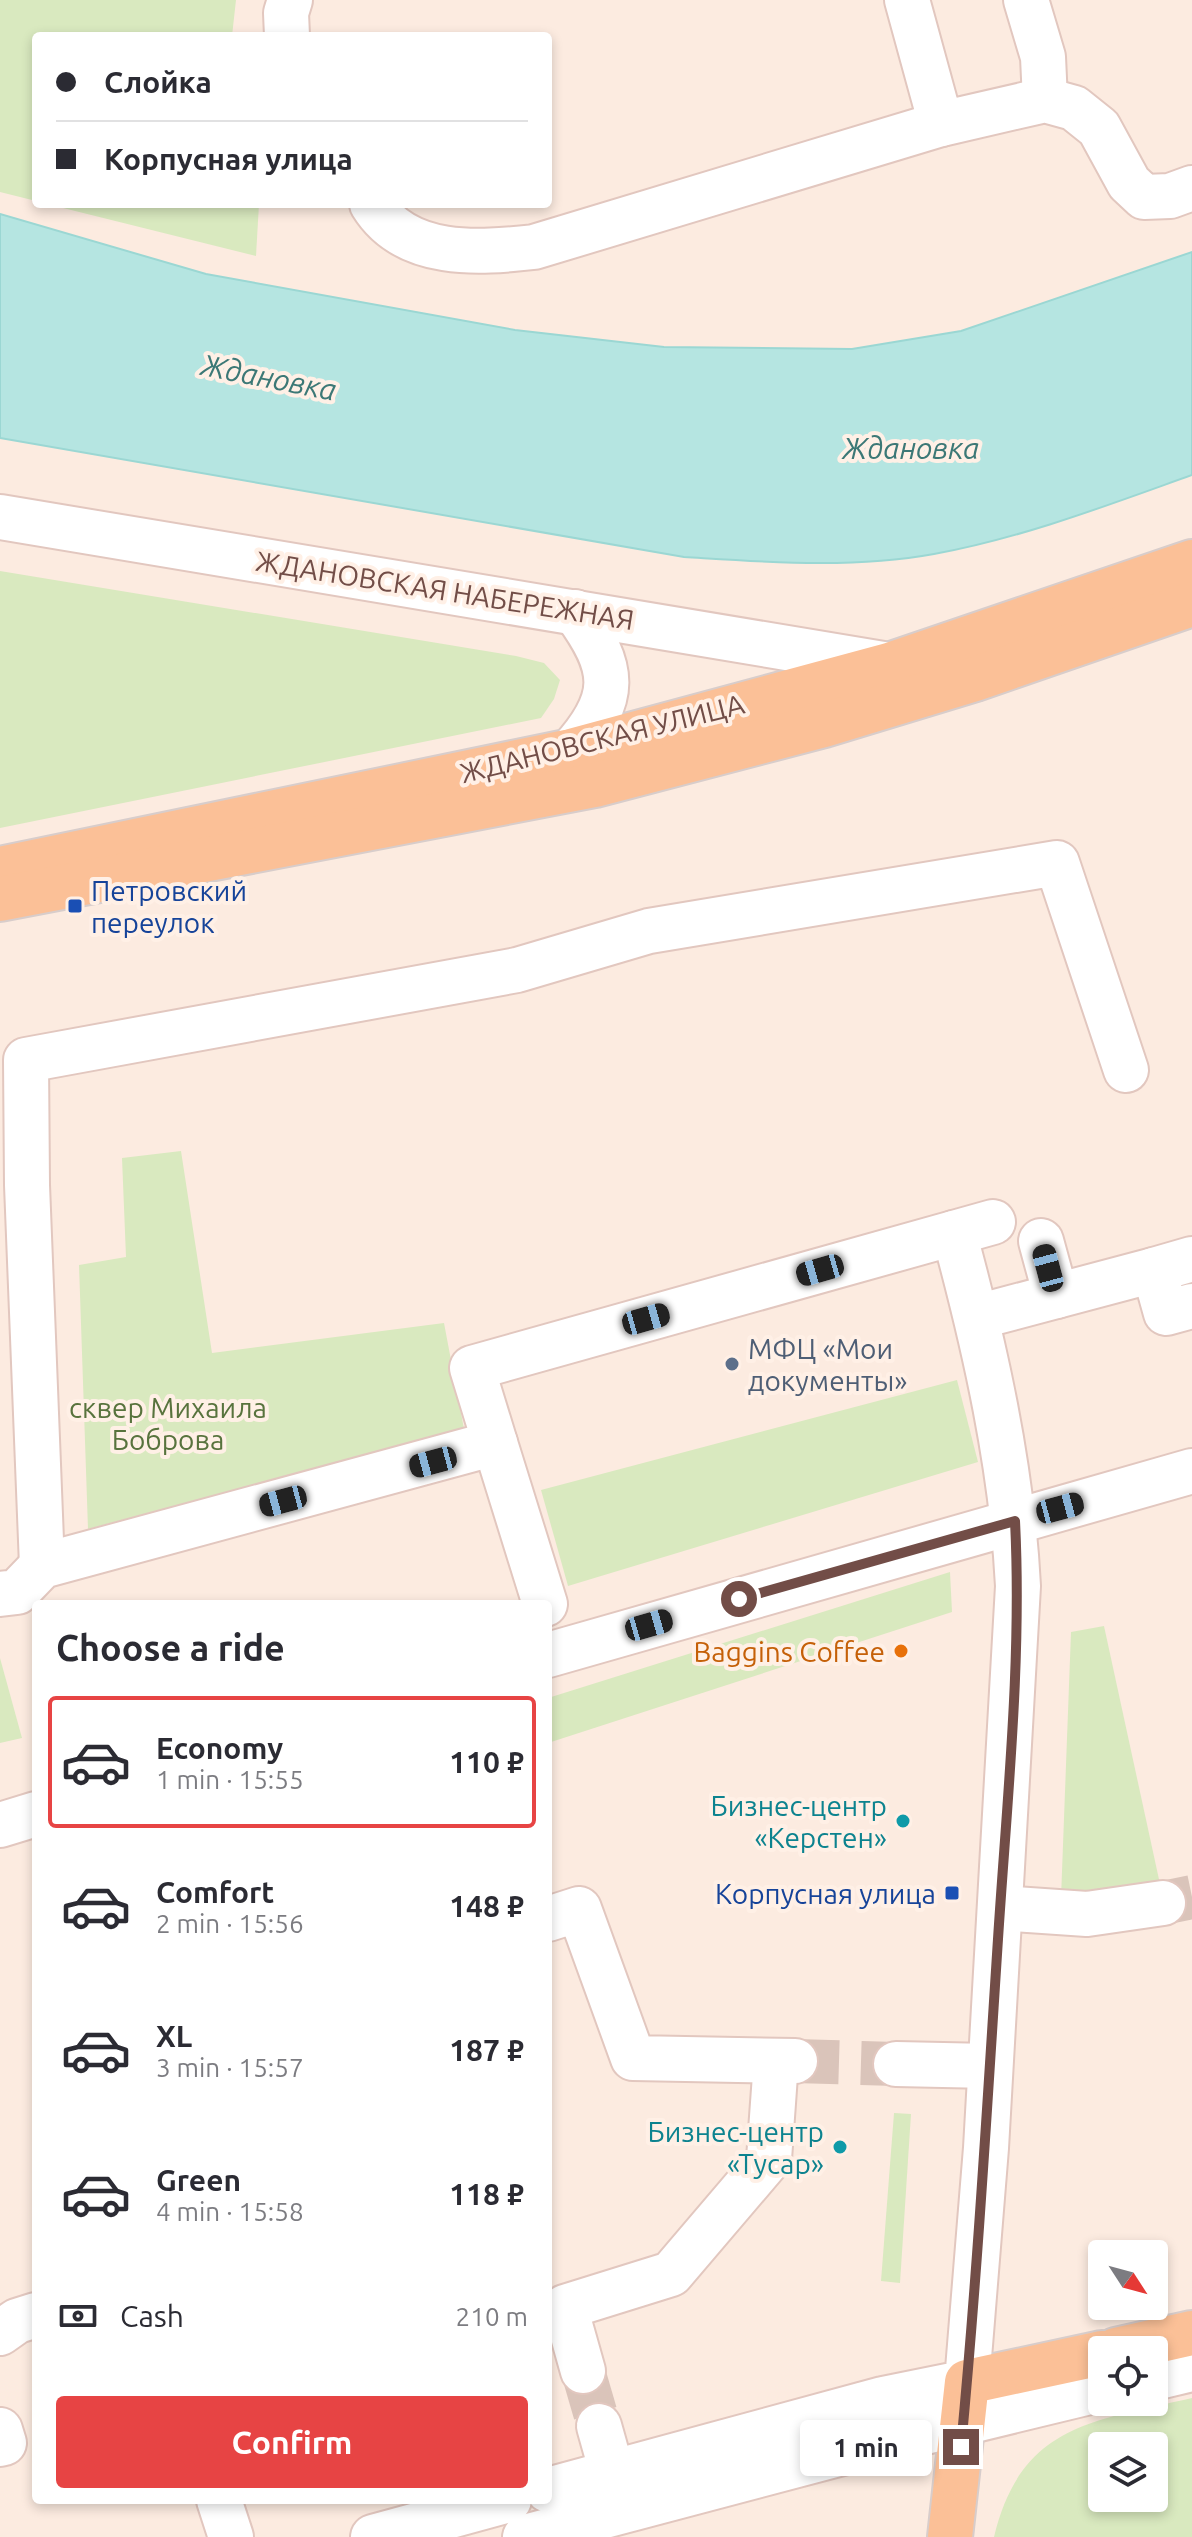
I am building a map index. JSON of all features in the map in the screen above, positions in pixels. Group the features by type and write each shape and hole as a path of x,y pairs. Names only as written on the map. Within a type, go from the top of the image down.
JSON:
{"main road":[{"name":"ЖДАНОВСКАЯ УЛИЦА","path":"0,869 571,751 889,665 1192,562"},
{"name":"ЖДАНОВСКАЯ УЛИЦА","path":"0,899 595,785 840,721 975,679 1192,604"},
{"path":"1168,2338 1192,2333"},
{"path":"950,2537 965,2402 1088,2358"}],"street":[{"path":"287,32 290,0"},
{"path":"907,0 941,124"},
{"path":"1026,0 1043,57 1045,100"},
{"path":"375,208 403,235 429,247 487,252 534,247 941,124 1045,100 1074,108 1099,128 1129,183 1144,197 1170,196 1192,188"},
{"name":"ЖДАНОВСКАЯ НАБЕРЕЖНАЯ","path":"0,517 889,665"},
{"path":"571,751 595,724 608,668 595,639 575,612"},
{"path":"42,1566 27,1185 26,1060 517,970 649,931 1057,863 1126,1070"},
{"path":"544,1600 472,1368 974,1227 977,1317 1015,1521 1018,1586 990,2066 965,2402"},
{"path":"1041,1241 1056,1296"},
{"path":"977,1317 1173,1264 1166,1313 1192,1306"},
{"path":"0,1594 17,1592 42,1566 495,1443"},
{"path":"552,1640 1015,1521 1192,1471"},
{"path":"0,1825 32,1815"},
{"path":"1000,1908 1087,1914 1163,1903"},
{"path":"552,1918 579,1909 633,2058 786,2061 769,2159 671,2274 565,2307 583,2371"},
{"path":"896,2064 990,2066"},
{"path":"0,2333 17,2321 32,2316"},
{"path":"1168,2375 1192,2369"},
{"path":"525,2537 617,2491 965,2402 1088,2390"},
{"path":"599,2426 617,2491"},
{"path":"0,2430 4,2443 0,2444"},
{"path":"552,2490 617,2491"},
{"path":"220,2504 231,2537"},
{"path":"373,2537 494,2504"}],"green space":[{"path":"0,0 236,0 232,32 32,32 32,200 0,192"},
{"path":"63,208 259,208 256,256"},
{"path":"0,571 516,656 544,663 560,680 554,699 541,718 0,828"},
{"name":"сквер Михаила Боброва","path":"181,1151 212,1353 444,1323 464,1429 88,1529 79,1265 126,1257 122,1158"},
{"path":"957,1380 978,1462 568,1586 541,1490"},
{"path":"950,1572 952,1612 552,1742 552,1697"},
{"path":"1104,1626 1160,1884 1061,1898 1071,1632"},
{"path":"0,1658 22,1738 0,1743"},
{"path":"894,2113 911,2114 900,2283 881,2281"},
{"path":"1192,2398 1192,2537 994,2537 1006,2500 1023,2471 1043,2449 1093,2422 1116,2416 1168,2416 1168,2404"}],"water":[{"name":"Ждановка","path":"0,214 206,274 515,330 664,347 852,349 961,331 1192,252 1192,475 1064,520 934,554 872,562 778,562 684,557 0,438"}],"tunnel":[{"path":"1163,1903 1192,1897"},
{"path":"795,2061 896,2064"},
{"path":"583,2371 599,2426"}],"place":[{"name":"Петровский переулок","path":"75,906"},
{"name":"МФЦ «Мои документы»","path":"732,1364"},
{"name":"Baggins Coffee","path":"901,1651"},
{"name":"Бизнес-центр «Керстен»","path":"903,1821"},
{"name":"Корпусная улица","path":"952,1893"},
{"name":"Бизнес-центр «Тусар»","path":"840,2147"}],"route":[{"path":"739,1599 1015,1521 1018,1586 1001,1896 974,2313 961,2447"}]}
